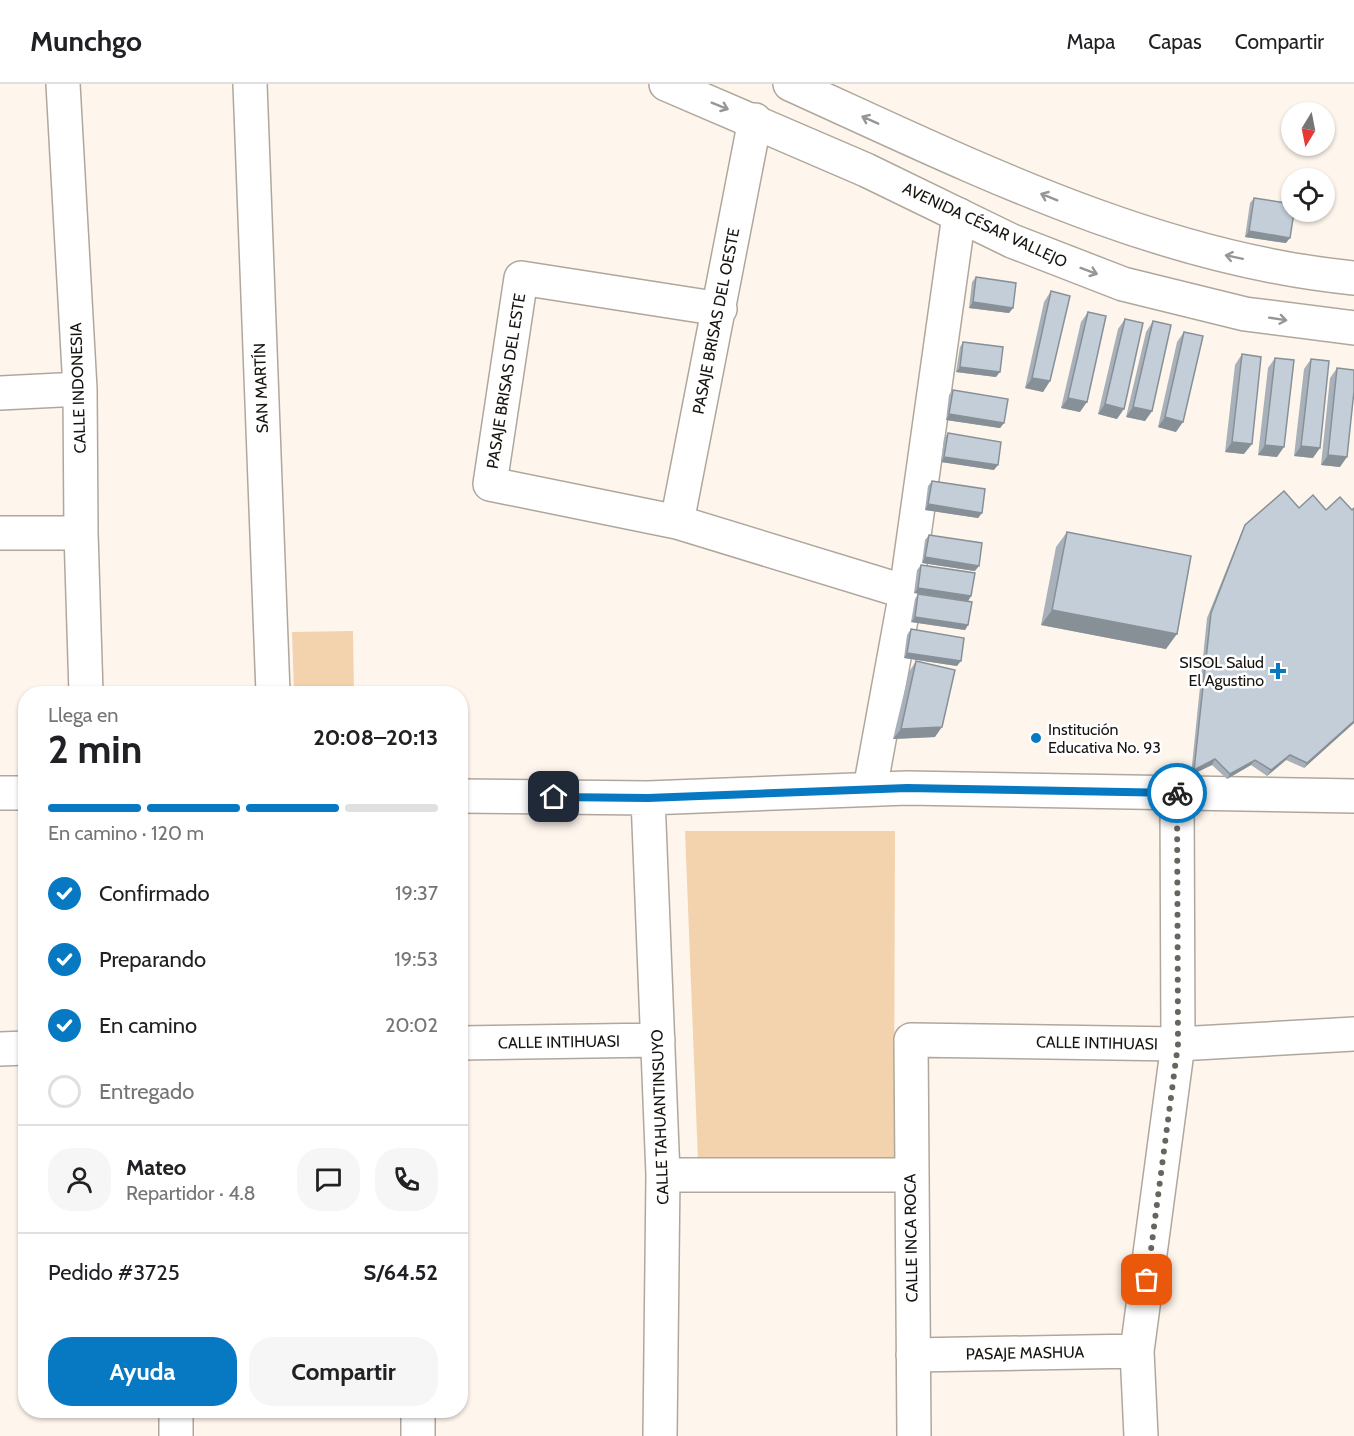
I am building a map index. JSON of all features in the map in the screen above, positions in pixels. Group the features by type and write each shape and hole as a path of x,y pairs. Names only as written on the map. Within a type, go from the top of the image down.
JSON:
{"street":[{"name":"CALLE INDONESIA","path":"63,84 81,389 81,533 86,686"},
{"name":"SAN MARTÍN","path":"250,84 273,686"},
{"name":"AVENIDA CÉSAR VALLEJO","path":"666,84 755,120 1012,241 1123,284 1245,314 1354,328"},
{"path":"790,84 1093,215 1217,253 1354,278"},
{"name":"PASAJE BRISAS DEL OESTE","path":"677,522 755,120"},
{"path":"870,789 906,592 959,215"},
{"name":"PASAJE BRISAS DEL ESTE","path":"677,522 490,484 521,278 720,309"},
{"path":"0,393 81,389"},
{"path":"677,522 906,592"},
{"path":"0,533 81,533"},
{"path":"468,796 648,798 870,789 1354,796"},
{"path":"0,793 18,793"},
{"path":"1141,1436 1137,1351 1178,1044 1177,793"},
{"name":"CALLE TAHUANTINSUYO","path":"648,798 663,1175 660,1436"},
{"name":"CALLE INTIHUASI","path":"911,1040 1178,1044 1354,1034"},
{"name":"CALLE INTIHUASI","path":"468,1043 658,1040"},
{"name":"CALLE INCA ROCA","path":"911,1040 910,1175 914,1436"},
{"path":"0,1048 18,1048"},
{"path":"663,1175 910,1175"},
{"name":"PASAJE MASHUA","path":"913,1355 1137,1351"},
{"path":"176,1418 176,1436"},
{"path":"418,1418 418,1436"}],"shaded area":[{"path":"353,631 354,686 294,686 292,632"},
{"path":"685,831 895,831 894,1161 698,1162"}],"building":[{"path":"1254,198 1281,202 1281,222 1292,222 1290,238 1249,231"},
{"path":"976,277 1016,283 1013,308 973,302"},
{"path":"1051,291 1070,296 1050,381 1032,378"},
{"path":"1088,312 1106,316 1087,402 1068,398"},
{"path":"1125,319 1143,323 1124,409 1105,404"},
{"path":"1153,321 1171,325 1152,411 1133,407"},
{"path":"1184,332 1203,336 1183,422 1165,417"},
{"path":"963,342 1003,347 1000,372 960,367"},
{"path":"1242,354 1261,357 1252,444 1232,442"},
{"path":"1275,358 1294,360 1284,447 1265,445"},
{"path":"1311,359 1329,361 1320,448 1301,446"},
{"path":"1337,368 1354,370 1347,457 1328,455"},
{"path":"953,390 1008,399 1004,423 949,414"},
{"path":"948,433 1001,442 998,465 944,457"},
{"path":"932,481 985,489 982,513 928,504"},
{"name":"SISOL Salud El Agustino","path":"1284,491 1299,508 1313,495 1326,510 1340,497 1352,510 1354,508 1354,721 1307,763 1290,755 1271,770 1255,760 1230,774 1215,759 1194,770 1211,613 1245,525"},
{"path":"1067,532 1191,556 1177,634 1052,610"},
{"path":"929,535 982,543 979,566 925,557"},
{"path":"921,565 975,573 971,596 918,588"},
{"path":"918,594 972,602 968,625 915,617"},
{"path":"911,629 964,638 961,661 907,653"},
{"path":"916,661 955,670 942,727 901,729"}],"way so far":[{"path":"1147,1280 1178,1044 1177,793"}],"place":[{"name":"SISOL Salud El Agustino","path":"1278,671"},
{"name":"Institución Educativa No. 93","path":"1036,738"}],"route":[{"path":"554,797 648,798 907,788 1177,793"}]}
